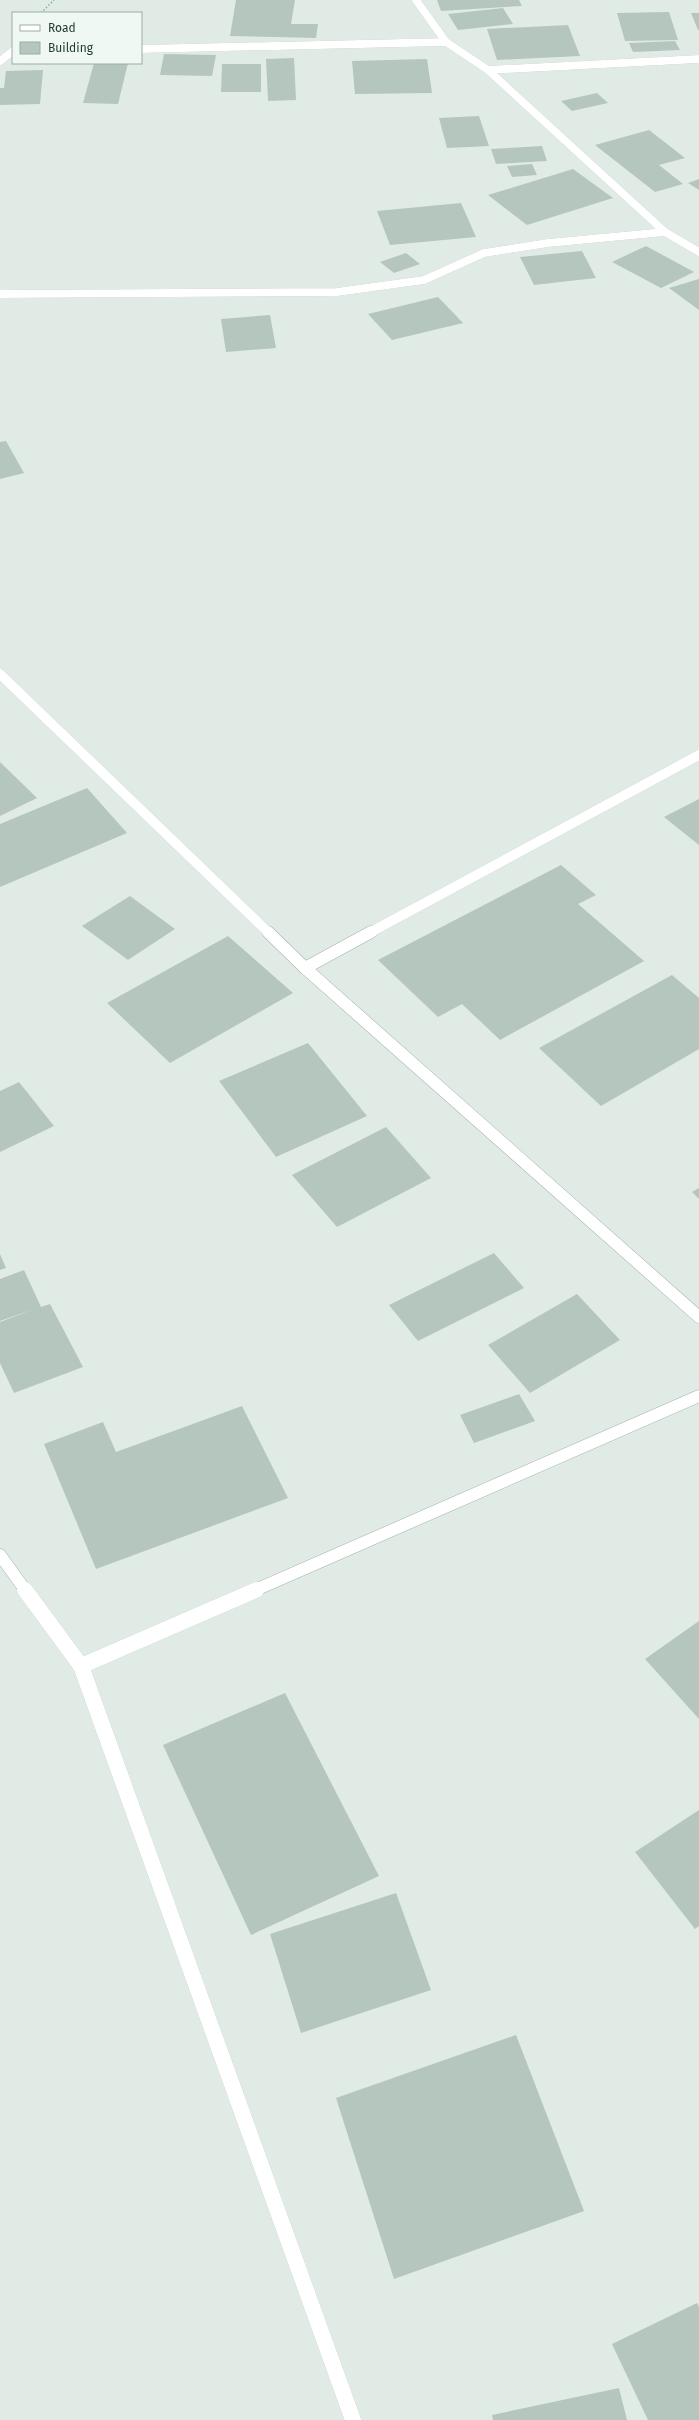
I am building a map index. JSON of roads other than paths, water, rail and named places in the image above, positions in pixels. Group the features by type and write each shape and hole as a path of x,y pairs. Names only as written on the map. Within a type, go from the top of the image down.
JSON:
{"street":[{"path":"416,0 446,42 488,70 665,232 699,252"},
{"path":"142,49 446,42"},
{"path":"0,61 12,52"},
{"path":"488,70 699,59"},
{"path":"0,294 337,292 424,280 484,253 548,243 665,232"},
{"path":"0,674 305,968 699,1317"},
{"path":"305,968 699,755"},
{"path":"81,1666 699,1396"},
{"path":"0,1555 81,1666 352,2420"}]}
